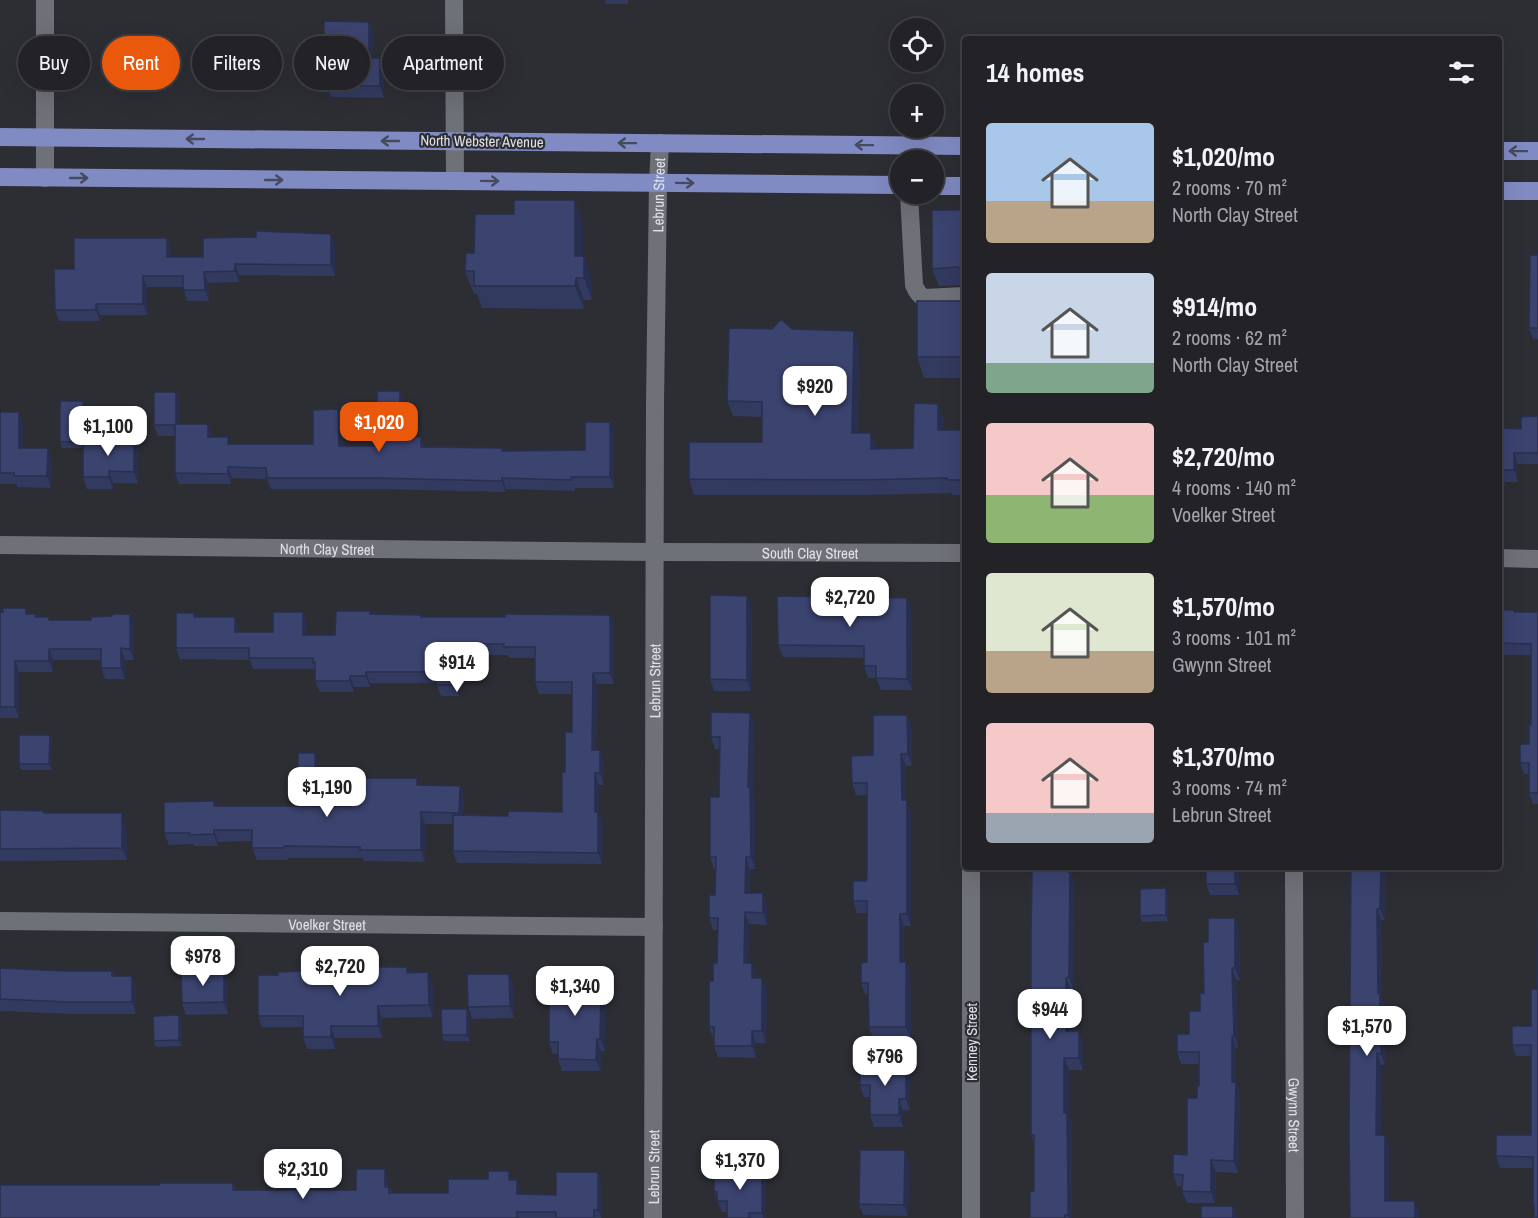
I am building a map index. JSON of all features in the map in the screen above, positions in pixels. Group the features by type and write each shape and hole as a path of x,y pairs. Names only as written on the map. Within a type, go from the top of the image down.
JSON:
{"main road":[{"name":"North Webster Avenue","path":"0,137 660,143 890,152"},
{"name":"North Webster Avenue","path":"932,150 962,146"},
{"path":"1502,151 1538,151"},
{"path":"0,177 890,185"},
{"path":"944,186 962,186"},
{"path":"1502,191 1538,191"}],"street":[{"path":"45,0 45,178"},
{"path":"454,0 455,181"},
{"name":"Lebrun Street","path":"653,1218 655,404 660,143"},
{"path":"910,204 916,290 921,297 925,298 962,296"},
{"name":"North Clay Street","path":"0,545 655,552"},
{"name":"South Clay Street","path":"655,552 962,553"},
{"path":"1502,558 1538,559"},
{"name":"Kenney Street","path":"971,870 971,1218"},
{"name":"Gwynn Street","path":"1294,870 1295,1218"},
{"name":"Voelker Street","path":"0,921 654,927"}],"building":[{"path":"324,21 369,22 369,36 324,36"},
{"path":"370,58 380,58 380,86 370,86"},
{"path":"514,200 575,200 575,256 584,256 584,278 576,278 575,286 474,286 474,271 465,271 466,253 474,253 475,214 514,214"},
{"path":"932,210 962,210 962,269 957,267 932,269"},
{"path":"256,231 331,234 331,265 235,264 235,271 204,272 205,290 183,290 183,276 143,276 143,304 96,304 96,310 55,310 54,269 74,269 74,238 167,238 167,257 203,257 203,238 256,237"},
{"path":"1530,255 1538,255 1538,328 1529,328"},
{"path":"917,301 962,301 962,357 917,357"},
{"path":"781,319 792,329 854,331 852,433 871,433 871,449 913,448 914,403 938,404 938,430 962,430 962,480 947,480 947,478 689,479 689,442 762,442 762,402 727,401 729,328 772,329"},
{"path":"377,391 400,391 399,437 421,437 421,447 502,448 502,451 585,450 585,422 610,422 610,477 571,477 572,480 502,478 502,481 267,478 266,468 228,467 228,474 175,473 175,425 154,425 154,392 176,392 176,424 208,424 208,437 228,437 228,444 313,444 313,410 338,409 339,446 377,446"},
{"path":"60,401 83,401 83,442 60,442"},
{"path":"0,412 19,412 19,448 48,448 47,476 14,476 14,473 0,473"},
{"path":"1538,416 1538,453 1514,453 1514,470 1502,470 1502,428 1521,429 1521,417"},
{"path":"83,439 134,439 134,472 109,471 109,477 83,477"},
{"path":"710,595 747,596 747,680 710,679"},
{"path":"777,596 907,598 907,679 876,678 876,666 864,666 864,646 778,645"},
{"path":"3,608 26,608 26,614 36,614 35,617 49,617 49,620 91,620 91,617 130,614 130,649 121,648 121,668 101,668 101,649 49,649 49,661 15,661 15,707 0,707 0,612 3,612"},
{"path":"1502,610 1538,612 1538,793 1529,793 1529,763 1520,763 1520,744 1529,744 1529,725 1531,725 1531,644 1502,643"},
{"path":"336,611 370,611 370,614 421,615 421,617 505,617 505,614 610,615 610,673 593,673 592,750 600,750 600,773 595,773 598,853 453,851 453,815 508,816 508,811 562,812 565,732 572,732 572,682 535,682 535,647 504,647 504,644 455,644 455,685 436,685 436,672 366,672 366,676 350,676 350,681 315,681 313,658 249,658 249,648 176,648 176,613 194,613 194,617 235,617 235,632 273,632 273,612 303,612 303,635 335,635"},
{"path":"711,712 750,713 748,787 750,787 751,857 746,857 745,893 763,893 763,913 745,912 744,963 752,963 752,978 762,978 762,1031 752,1031 752,1046 714,1046 714,1027 709,1027 709,981 713,981 713,963 717,963 718,918 709,918 709,895 715,895 716,857 710,857 710,797 719,797 720,737 711,737"},
{"path":"873,715 907,715 908,754 901,754 902,800 907,800 907,914 900,914 900,962 906,962 906,1027 869,1027 868,983 861,983 861,963 867,962 867,901 853,901 853,881 866,881 867,878 867,783 852,783 851,756 873,755"},
{"path":"19,735 50,735 49,764 19,764"},
{"path":"298,753 315,753 315,770 298,770"},
{"path":"351,778 417,778 417,785 460,786 459,813 421,812 421,850 284,846 284,848 252,848 252,830 214,830 214,834 190,835 190,833 164,833 164,802 214,801 214,806 351,806"},
{"path":"0,810 44,811 44,813 122,813 122,848 0,849"},
{"path":"1068,870 1070,872 1066,1031 1079,1031 1079,1058 1064,1058 1068,1191 1068,1215 1065,1215 1065,1218 1030,1218 1030,1191 1034,1191 1034,1135 1031,1135 1031,932 1032,871"},
{"path":"1206,870 1235,870 1235,884 1206,884"},
{"path":"1351,870 1381,870 1380,909 1377,909 1378,993 1380,993 1380,1007 1382,1007 1381,1054 1377,1053 1376,1135 1385,1135 1385,1201 1415,1201 1415,1218 1350,1218"},
{"path":"1166,888 1166,915 1140,916 1140,889"},
{"path":"1538,912 1538,1218 1534,1218 1533,1157 1496,1156 1496,1135 1531,1135 1531,1045 1512,1045 1512,1026 1531,1026 1531,989 1537,989"},
{"path":"1208,918 1235,918 1235,968 1232,968 1234,1036 1232,1036 1232,1082 1236,1082 1234,1161 1211,1160 1211,1192 1182,1191 1183,1175 1173,1174 1173,1154 1187,1155 1187,1098 1197,1098 1199,1052 1177,1052 1177,1034 1189,1034 1189,1011 1200,1011 1200,993 1204,993 1203,942 1208,942"},
{"path":"349,967 407,967 407,973 428,972 429,1005 378,1006 378,1026 331,1026 331,1037 303,1037 303,1016 258,1016 258,975 306,971 306,978 349,977"},
{"path":"0,968 112,971 112,976 132,976 132,1002 0,999"},
{"path":"224,972 224,1002 182,1003 181,973"},
{"path":"467,974 509,974 510,1006 468,1007"},
{"path":"559,975 597,975 597,994 601,994 600,1039 597,1039 596,1060 558,1059 558,1042 549,1042 549,989 559,989"},
{"path":"441,1009 467,1009 467,1035 442,1035"},
{"path":"179,1015 179,1040 154,1041 153,1016"},
{"path":"860,1064 906,1064 906,1099 899,1099 899,1115 870,1115 870,1085 860,1085"},
{"path":"860,1150 905,1150 904,1205 859,1204"},
{"path":"714,1168 762,1168 762,1213 749,1213 749,1218 727,1218 727,1201 717,1201 717,1192 714,1192"},
{"path":"356,1169 385,1169 385,1187 389,1187 389,1193 448,1193 448,1179 488,1179 488,1171 509,1171 509,1180 517,1180 517,1194 556,1195 556,1172 598,1172 598,1210 594,1210 594,1218 556,1218 556,1212 517,1212 517,1218 0,1218 0,1185 233,1183 233,1190 356,1190"},
{"path":"1201,1206 1233,1206 1233,1218 1201,1218"}]}
